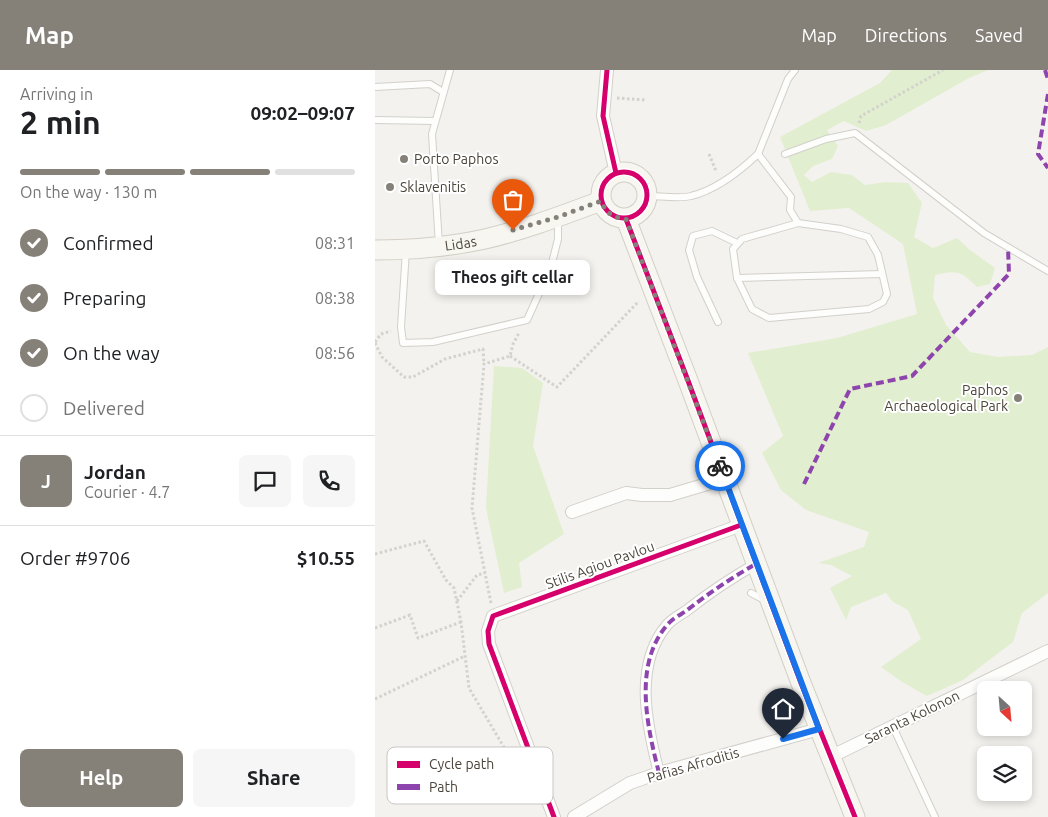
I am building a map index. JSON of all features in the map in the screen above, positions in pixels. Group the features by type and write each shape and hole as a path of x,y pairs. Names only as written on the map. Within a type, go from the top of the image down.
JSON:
{"main road":[{"path":"616,173 630,173 641,178 645,184 648,196 643,209 633,217 626,219 613,216 607,212 601,201 603,185 609,177 616,173"},
{"name":"Lidas","path":"375,250 439,246 486,239 558,217 601,201"},
{"path":"626,219 819,729 855,817"}],"street":[{"path":"607,70 603,116 616,173"},
{"path":"572,512 626,492 642,495 670,495 724,479"},
{"name":"Stilis Agiou Pavlou","path":"493,616 741,525"},
{"path":"659,773 648,729 646,678 656,642 668,624 726,581 756,564"},
{"path":"493,616 488,631 489,644 528,747"},
{"name":"Saranta Kolonon","path":"830,757 1048,650"},
{"name":"Pafias Afroditis","path":"574,817 630,783 659,773 819,729"},
{"path":"549,804 554,817"}],"lane":[{"path":"439,246 432,143 435,121 450,70"},
{"path":"648,196 690,197 721,184 758,154 788,79 795,70"},
{"path":"375,87 430,84 443,92"},
{"path":"375,120 435,121"},
{"path":"785,154 826,139 855,133 984,233 1048,271"},
{"path":"758,154 791,197 790,210 798,223"},
{"path":"406,249 401,327 403,343 433,342 527,320 551,267 559,239 558,217"},
{"path":"798,223 841,229 868,237 878,254 887,294 883,302 869,310 769,318 752,309 737,278 733,249 741,238 798,223"},
{"path":"718,322 697,276 689,250 693,236 711,231 737,243"},
{"path":"737,278 882,274"},
{"path":"751,593 771,603"},
{"path":"893,726 935,817"}],"path":[{"path":"855,133 861,116 943,70"},
{"path":"614,97 645,100"},
{"path":"709,154 716,171"},
{"path":"510,356 557,387 638,302 653,290"},
{"path":"510,356 513,344 527,320"},
{"path":"401,327 381,334 375,342 382,357 404,377 413,377 445,359 483,348 484,364 472,508 493,616"},
{"path":"484,364 510,356"},
{"path":"375,554 424,541 446,580 454,588 461,622 469,688 504,747"},
{"path":"457,601 477,575 485,573"},
{"path":"375,628 410,616 418,638 461,622"},
{"path":"375,699 465,656"}],"green space":[{"path":"892,70 988,70 969,78 886,125 866,131 844,121 827,130 838,146 832,159 813,166 804,175 812,182 831,172 852,175 865,185 886,182 908,183 922,203 914,237 933,248 957,238 995,268 990,284 977,287 958,273 935,275 933,298 946,325 970,352 998,357 1032,355 1048,347 1048,593 1022,613 1013,642 963,680 927,696 881,667 921,639 908,610 893,602 886,593 851,607 846,620 830,588 852,576 831,565 818,563 864,547 869,532 806,510 781,490 762,453 783,436 748,353 837,338 917,314 903,244 849,208 810,211 780,137 880,83"},
{"path":"494,366 522,368 543,383 533,446 564,534 519,563 522,587 504,593 486,508"}],"marked path":[{"path":"1045,70 1048,79"},
{"path":"1048,94 1038,154 1048,168"},
{"path":"804,484 850,389 912,376 1009,274 1008,248"},
{"path":"659,773 650,736 646,696 646,677 656,641 667,625 674,619 720,586 756,564"}],"cycle path":[{"path":"607,70 603,116 616,173"},
{"path":"629,172 641,178 646,186 647,195 646,204 641,212 633,217 619,218 607,212 602,204 601,190 607,178 615,173 629,172"},
{"path":"626,219 801,683 855,817"},
{"path":"528,747 489,644 488,631 493,616 741,525"},
{"path":"549,804 554,817"}],"way so far":[{"path":"513,230 558,217 601,201 607,212 613,216 626,219 720,466"}],"place":[{"name":"Porto Paphos","path":"404,159"},
{"name":"Sklavenitis","path":"390,187"},
{"name":"Theos gift cellar","path":"513,230"},
{"name":"Paphos Archaeological Park","path":"1018,398"}],"route":[{"path":"720,466 819,729 783,739"}]}
